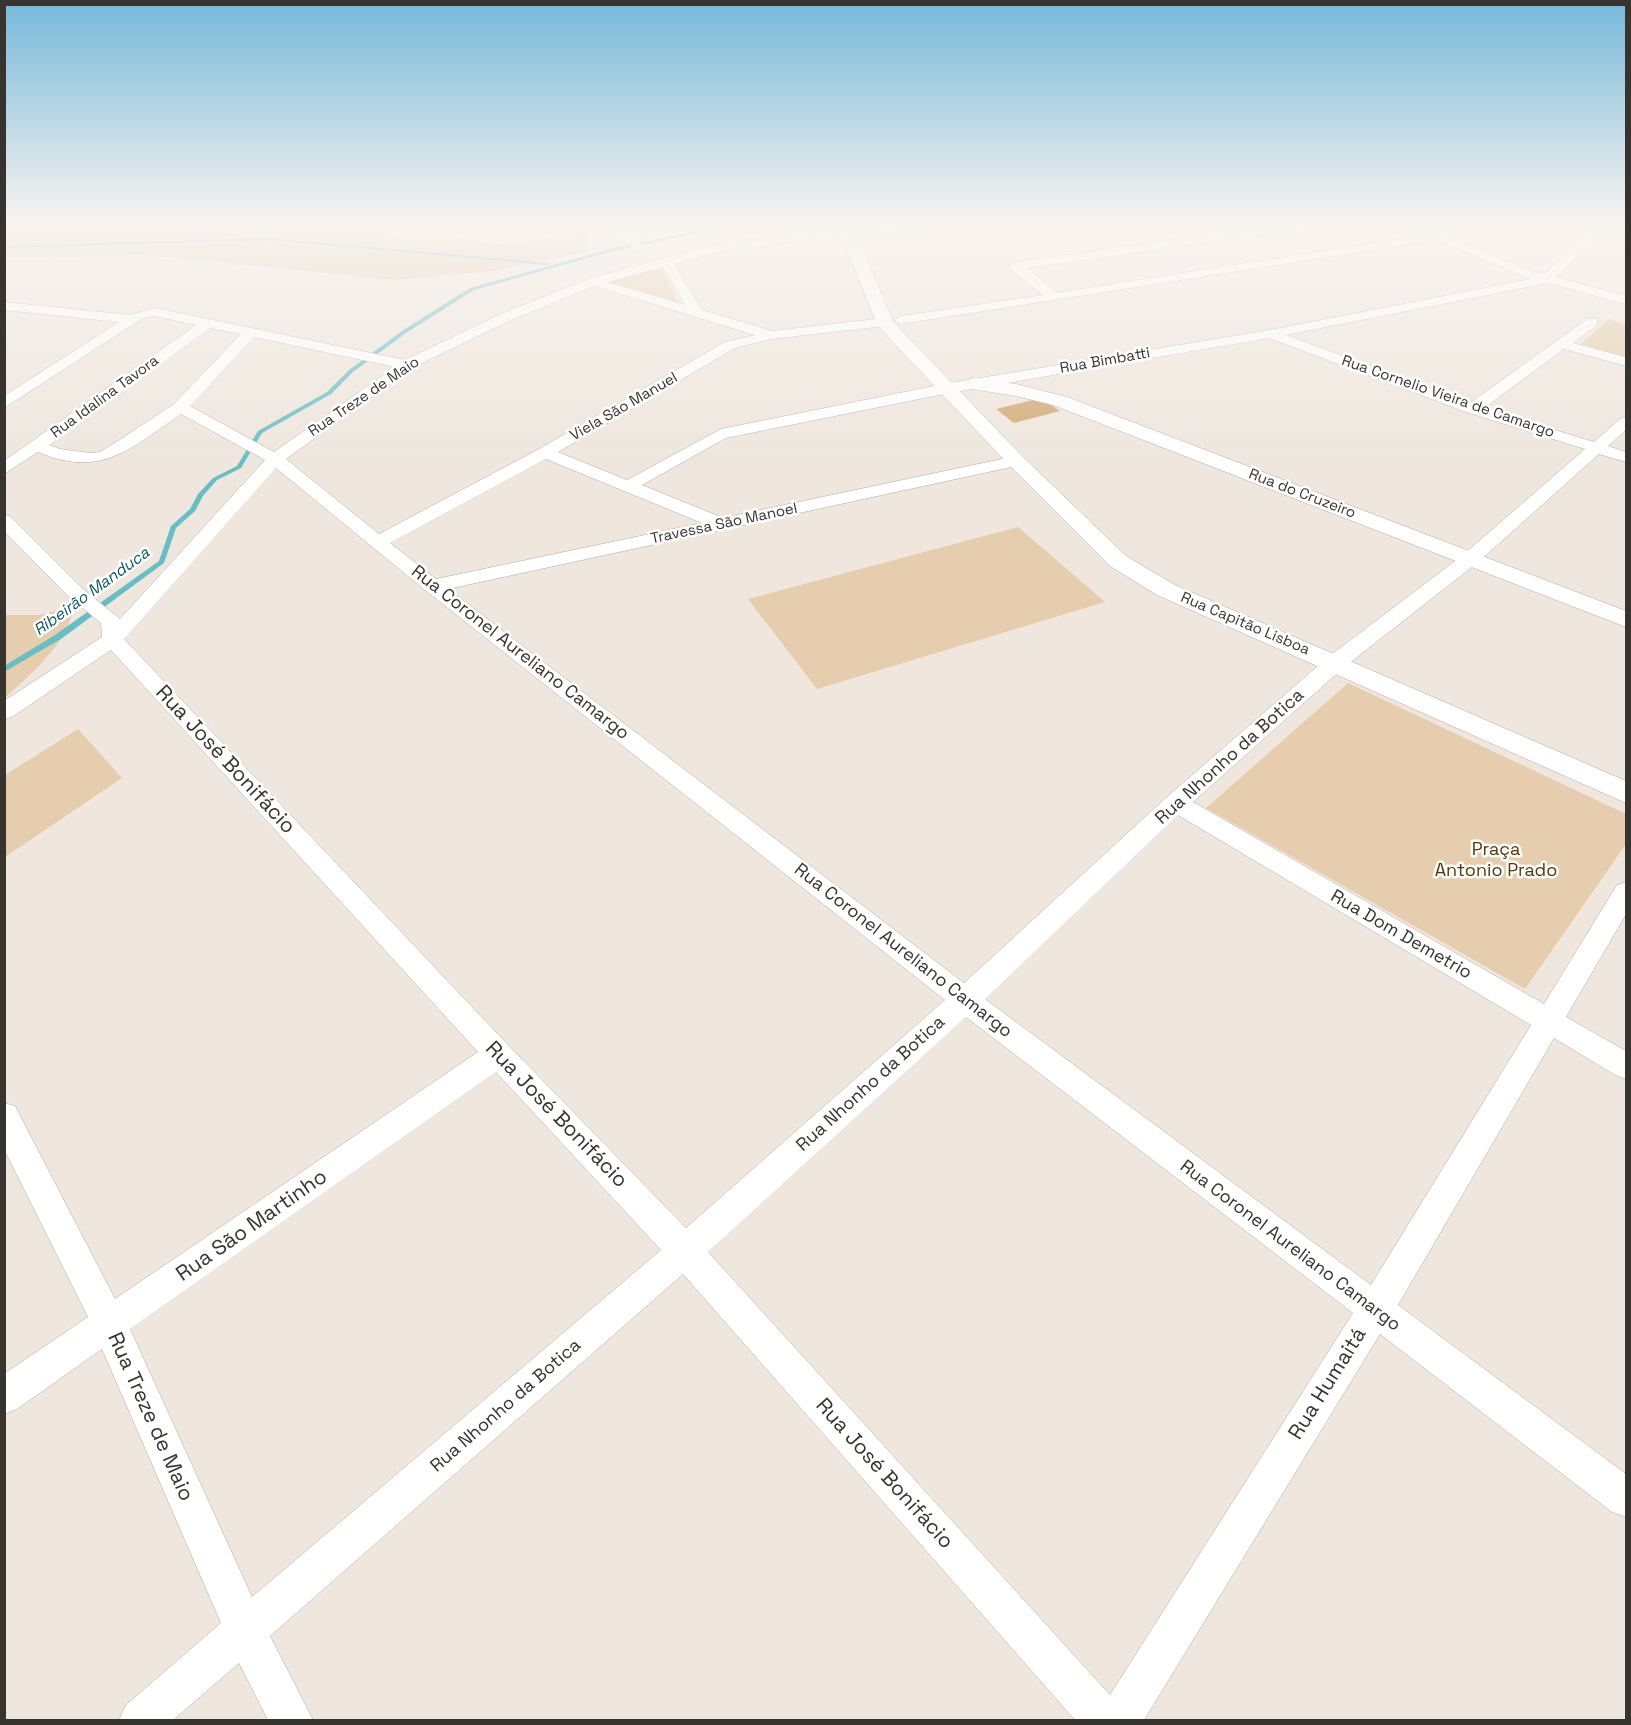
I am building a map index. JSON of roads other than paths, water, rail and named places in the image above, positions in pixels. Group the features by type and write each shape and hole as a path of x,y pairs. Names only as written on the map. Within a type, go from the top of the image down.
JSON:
{"street":[{"name":"Rua Treze de Maio","path":"4,712 112,630 268,455 406,365 506,317 545,302"},
{"path":"660,302 771,335"},
{"path":"690,302 696,312"},
{"name":"Rua Capitão Lisboa","path":"884,302 893,321 926,364 1016,461 1118,561 1166,590 1626,794"},
{"name":"Viela São Manuel","path":"380,542 545,453 730,345 771,335 1030,302"},
{"name":"Rua Bimbatti","path":"626,487 721,434 949,388 1270,334 1436,302"},
{"path":"4,306 140,316 161,313 249,334 406,365"},
{"path":"4,403 140,316"},
{"path":"1472,409 1592,322"},
{"name":"Rua Idalina Tavora","path":"4,470 206,324"},
{"path":"38,446 74,457 104,456 180,407 249,334"},
{"name":"Rua Cornelio Vieira de Camargo","path":"1270,334 1472,409 1613,452"},
{"path":"1562,344 1626,362"},
{"name":"Rua do Cruzeiro","path":"972,384 1016,390 1060,401 1626,620"},
{"name":"Rua Coronel Aureliano Camargo","path":"180,407 268,455 380,542 432,586 965,1000 1626,1498"},
{"name":"Rua Nhonho da Botica","path":"141,1720 685,1251 965,1000 1176,803 1335,663 1613,452 1626,423"},
{"path":"545,453 722,524"},
{"name":"Travessa São Manoel","path":"432,586 1016,461"},
{"name":"Rua José Bonifácio","path":"4,520 112,630 498,1054 685,1251 1103,1720"},
{"name":"Rua Dom Demetrio","path":"1176,803 1626,1066"},
{"name":"Rua Humaitá","path":"1119,1720 1375,1310 1626,892"},
{"name":"Rua São Martinho","path":"4,1396 110,1325 498,1054"},
{"name":"Rua Treze de Maio","path":"4,1116 110,1325 245,1630 291,1720"}],"waterway":[{"name":"Ribeirão Manduca","path":"4,670 58,637 162,562 173,527 193,510 200,495 215,479 239,467 260,432 329,393 351,371 404,332 452,302"}],"park label":[{"name":"Praça Antonio Prado","path":"1496,860"}]}
